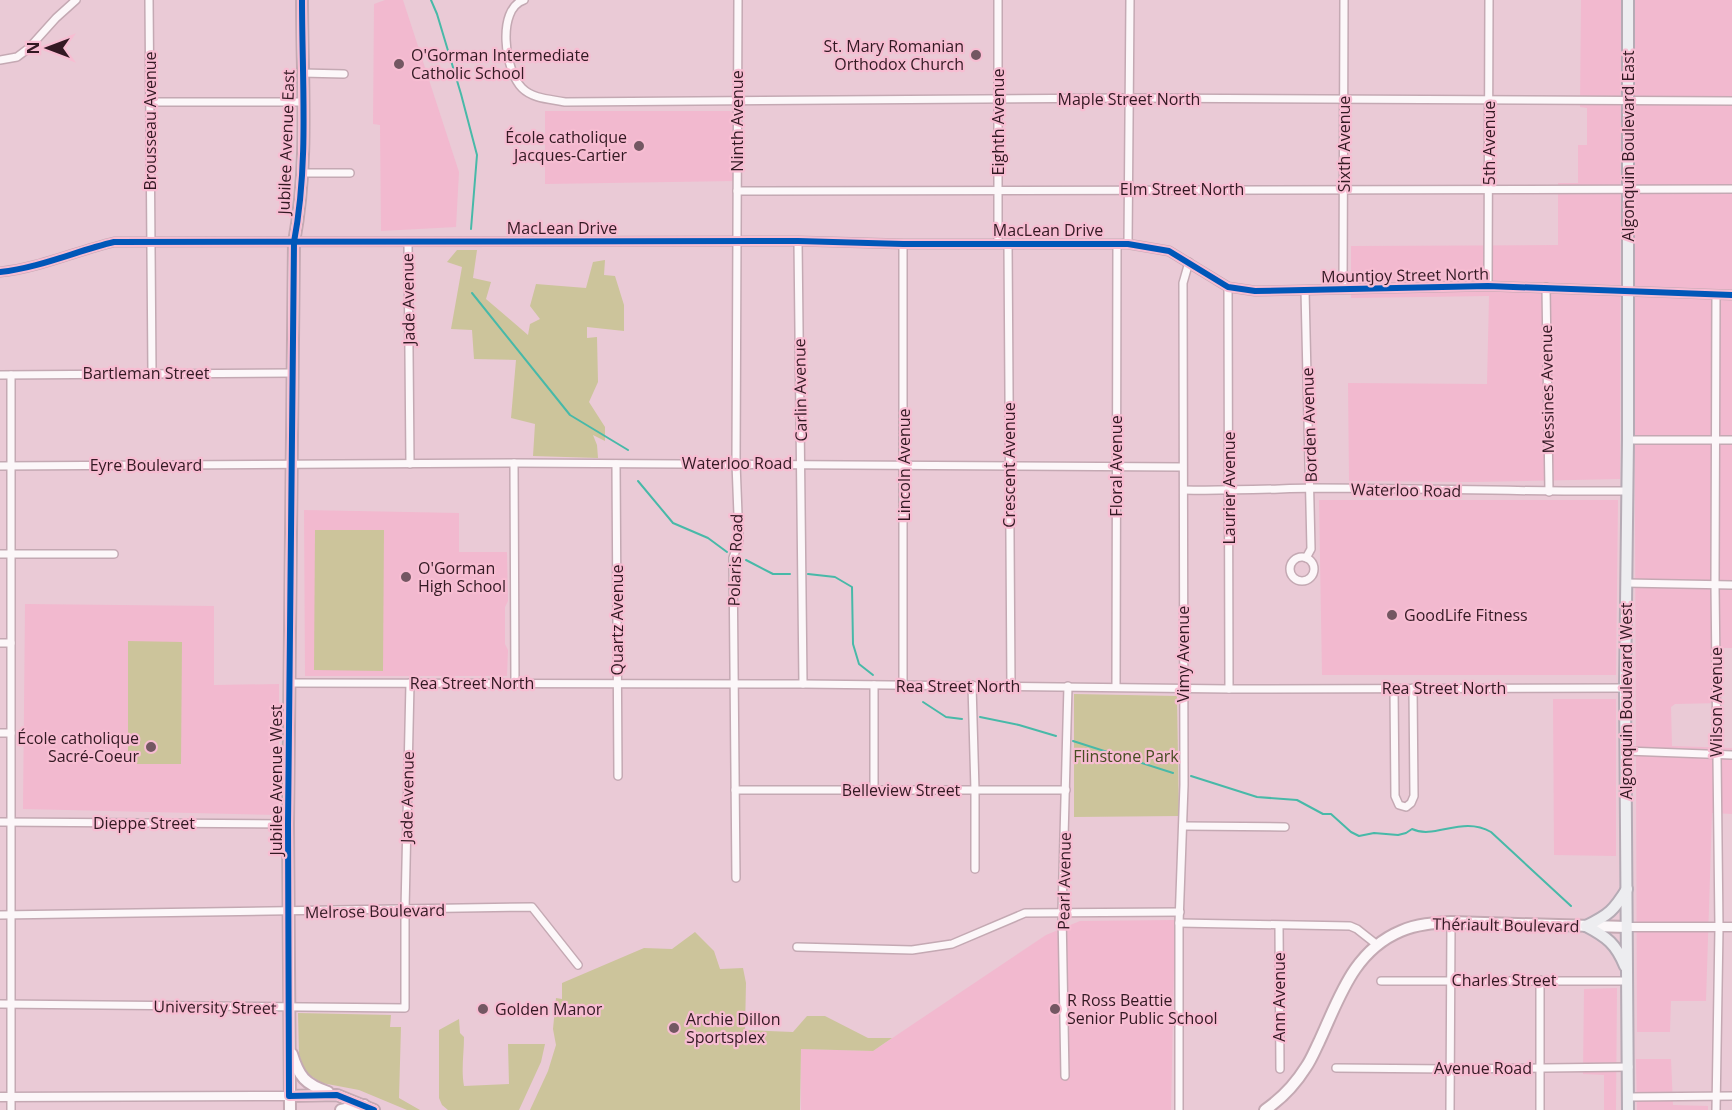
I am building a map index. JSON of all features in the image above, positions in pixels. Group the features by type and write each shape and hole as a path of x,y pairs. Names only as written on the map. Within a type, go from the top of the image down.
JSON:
{"main road":[{"name":"Jubilee Avenue East","path":"292,464 294,242 302,173 302,0"},
{"name":"Algonquin Boulevard East","path":"1628,0 1629,292"},
{"name":"Algonquin Boulevard West","path":"1628,1110 1625,688 1629,292"},
{"name":"Jubilee Avenue West","path":"290,1110 288,825 292,464"},
{"path":"1586,926 1606,917 1627,889"},
{"name":"Thériault Boulevard","path":"1265,1110 1291,1087 1307,1066 1361,959 1376,945 1402,930 1426,924 1451,922 1627,927"},
{"path":"1586,926 1605,936 1618,950 1628,976"},
{"path":"289,1045 297,1070 304,1081 369,1108"},
{"path":"289,1096 337,1095"},
{"path":"341,1110 369,1108"}],"street":[{"path":"0,60 16,57 29,48 76,0"},
{"name":"Brousseau Avenue","path":"149,0 152,373"},
{"name":"Maple Street North","path":"524,0 517,2 508,14 507,51 512,70 520,86 532,96 565,102 1129,98 1732,101"},
{"name":"Ninth Avenue","path":"737,241 738,0"},
{"name":"Eighth Avenue","path":"998,0 998,244"},
{"path":"1130,0 1128,244 1169,251 1189,262"},
{"name":"Sixth Avenue","path":"1344,0 1344,289"},
{"name":"5th Avenue","path":"1488,286 1489,0"},
{"path":"302,73 344,74"},
{"path":"149,102 303,102"},
{"path":"302,173 350,173"},
{"name":"Elm Street North","path":"737,191 1732,189"},
{"name":"MacLean Drive","path":"0,272 24,270 65,255 114,242 150,241 798,241 903,244 1128,244"},
{"name":"Polaris Road","path":"736,878 733,558 739,541 736,463 737,241"},
{"name":"Carlin Avenue","path":"798,241 803,684"},
{"name":"Jade Avenue","path":"408,242 410,464"},
{"name":"Lincoln Avenue","path":"903,244 903,685"},
{"name":"Crescent Avenue","path":"1008,244 1011,686"},
{"name":"Floral Avenue","path":"1116,687 1117,244"},
{"name":"Mountjoy Street North","path":"1189,262 1228,287 1254,291 1488,286 1732,295"},
{"name":"Vimy Avenue","path":"1179,1110 1179,923 1183,826 1183,283 1189,262"},
{"name":"Laurier Avenue","path":"1228,287 1229,689"},
{"name":"Messines Avenue","path":"1546,287 1549,492"},
{"name":"Borden Avenue","path":"1305,290 1311,549 1306,558"},
{"name":"Wilson Avenue","path":"1716,295 1715,585 1719,928 1716,1110"},
{"name":"Bartleman Street","path":"0,375 293,373"},
{"path":"11,375 11,1110"},
{"path":"1628,441 1732,440"},
{"path":"514,463 514,683"},
{"name":"Waterloo Road","path":"292,464 801,463 1182,466"},
{"name":"Eyre Boulevard","path":"0,466 292,464"},
{"name":"Quartz Avenue","path":"616,464 618,776"},
{"name":"Waterloo Road","path":"1184,490 1310,488 1628,491"},
{"path":"0,554 114,554"},
{"path":"1626,583 1732,585"},
{"path":"0,643 11,643"},
{"name":"Rea Street North","path":"290,683 972,685 1229,689 1625,688"},
{"name":"Jade Avenue","path":"405,910 410,683"},
{"path":"972,685 975,869"},
{"path":"874,686 874,790"},
{"name":"Pearl Avenue","path":"1065,1076 1062,913 1068,686"},
{"path":"1394,688 1395,796 1399,805 1406,807 1414,796 1413,688"},
{"path":"0,733 11,733"},
{"path":"1626,751 1732,754"},
{"name":"Belleview Street","path":"735,790 1066,790"},
{"name":"Dieppe Street","path":"0,822 288,825"},
{"path":"1183,826 1286,827"},
{"name":"Melrose Boulevard","path":"0,915 532,907 578,965"},
{"name":"University Street","path":"0,1004 405,1008 405,910"},
{"path":"797,947 912,950 952,944 1025,913 1180,912"},
{"path":"1450,1110 1451,922"},
{"path":"1179,923 1350,926 1376,945"},
{"name":"Ann Avenue","path":"1279,926 1280,1069"},
{"path":"1627,927 1732,927"},
{"name":"Charles Street","path":"1381,981 1540,980 1628,976"},
{"path":"1540,980 1540,1110"},
{"name":"Avenue Road","path":"1336,1068 1629,1067"},
{"path":"0,1097 289,1096"},
{"path":"1628,1097 1732,1096"}],"shaded area":[{"name":"O'Gorman Intermediate Catholic School","path":"385,0 403,0 459,172 456,227 381,231 380,125 373,124 374,4"},
{"path":"1581,0 1621,0 1620,479 1472,482 1349,481 1348,383 1487,384 1489,296 1351,298 1351,246 1558,245 1558,183 1578,183 1578,145 1587,145 1587,108 1580,107"},
{"path":"1633,0 1732,0 1732,648 1720,648 1721,703 1675,704 1671,707 1672,746 1732,748 1732,814 1712,813 1706,1001 1671,1001 1670,1032 1637,1032"},
{"name":"École catholique Jacques-Cartier","path":"545,111 733,111 735,181 545,184"},
{"path":"1319,500 1618,500 1616,675 1322,675"},
{"name":"O'Gorman High School","path":"304,510 459,513 459,552 507,552 508,601 505,607 505,644 508,650 507,676 305,676"},
{"name":"École catholique Sacré-Coeur","path":"25,604 214,606 214,685 279,684 279,815 23,809"},
{"path":"1553,699 1616,699 1616,856 1554,855"},
{"name":"R Ross Beattie Senior Public School","path":"1175,920 1171,1110 801,1110 801,1049 873,1051 1046,935 1080,921"},
{"path":"1617,988 1616,1110 1604,1110 1604,1075 1583,1074 1584,989"},
{"path":"1636,1059 1671,1059 1673,1105 1708,1106 1708,1110 1637,1110"}],"green space":[{"path":"457,250 477,250 473,278 491,282 486,299 528,335 530,324 540,319 530,306 536,284 586,288 593,262 605,260 604,275 615,276 624,305 624,331 587,327 587,338 597,337 598,382 589,402 605,427 605,441 593,435 598,458 533,456 535,424 511,418 516,360 474,359 472,330 451,329 462,267 447,262"},
{"path":"315,530 384,530 383,671 314,670"},
{"path":"128,641 182,642 181,764 128,764"},
{"name":"Flinstone Park","path":"1074,694 1177,696 1179,816 1074,817"},
{"path":"695,932 714,951 720,969 743,968 746,983 745,1030 793,1032 807,1016 825,1016 868,1038 892,1038 873,1051 801,1049 800,1110 530,1110 548,1071 556,1045 553,1029 556,998 562,999 562,983 644,948 672,949"},
{"path":"298,1013 391,1015 390,1027 401,1027 399,1098 420,1110 407,1110 359,1090 322,1083 305,1072 299,1054"},
{"path":"459,1019 460,1033 464,1037 464,1086 509,1084 508,1044 545,1044 541,1062 519,1110 448,1110 442,1105 439,1098 439,1030"}],"waterway":[{"path":"431,0 461,94 477,155 471,229"},
{"path":"472,293 570,415 628,450"},
{"path":"638,481 673,523 708,538 727,552"},
{"path":"746,560 773,574 790,574"},
{"path":"808,574 835,577 852,587 853,644 859,664 873,675"},
{"path":"923,702 946,717 962,719"},
{"path":"980,717 1056,736"},
{"path":"1073,741 1173,773"},
{"path":"1191,776 1257,797 1297,800 1323,814 1331,814 1359,836 1374,833 1398,835 1412,829 1430,832 1459,826 1480,827 1491,832 1571,906"}],"cycle path":[{"path":"302,0 303,152 302,182 294,242 288,824 289,1096 337,1095 374,1110"},
{"path":"0,272 29,267 114,242 798,241 903,244 1128,244 1169,251 1228,287 1255,291 1488,286 1732,295"}],"place":[{"name":"St. Mary Romanian Orthodox Church","path":"976,55"},
{"name":"O'Gorman Intermediate Catholic School","path":"399,64"},
{"name":"École catholique Jacques-Cartier","path":"639,146"},
{"name":"O'Gorman High School","path":"406,577"},
{"name":"GoodLife Fitness","path":"1392,615"},
{"name":"École catholique Sacré-Coeur","path":"151,747"},
{"name":"Golden Manor","path":"483,1009"},
{"name":"R Ross Beattie Senior Public School","path":"1055,1009"},
{"name":"Archie Dillon Sportsplex","path":"674,1028"}]}
